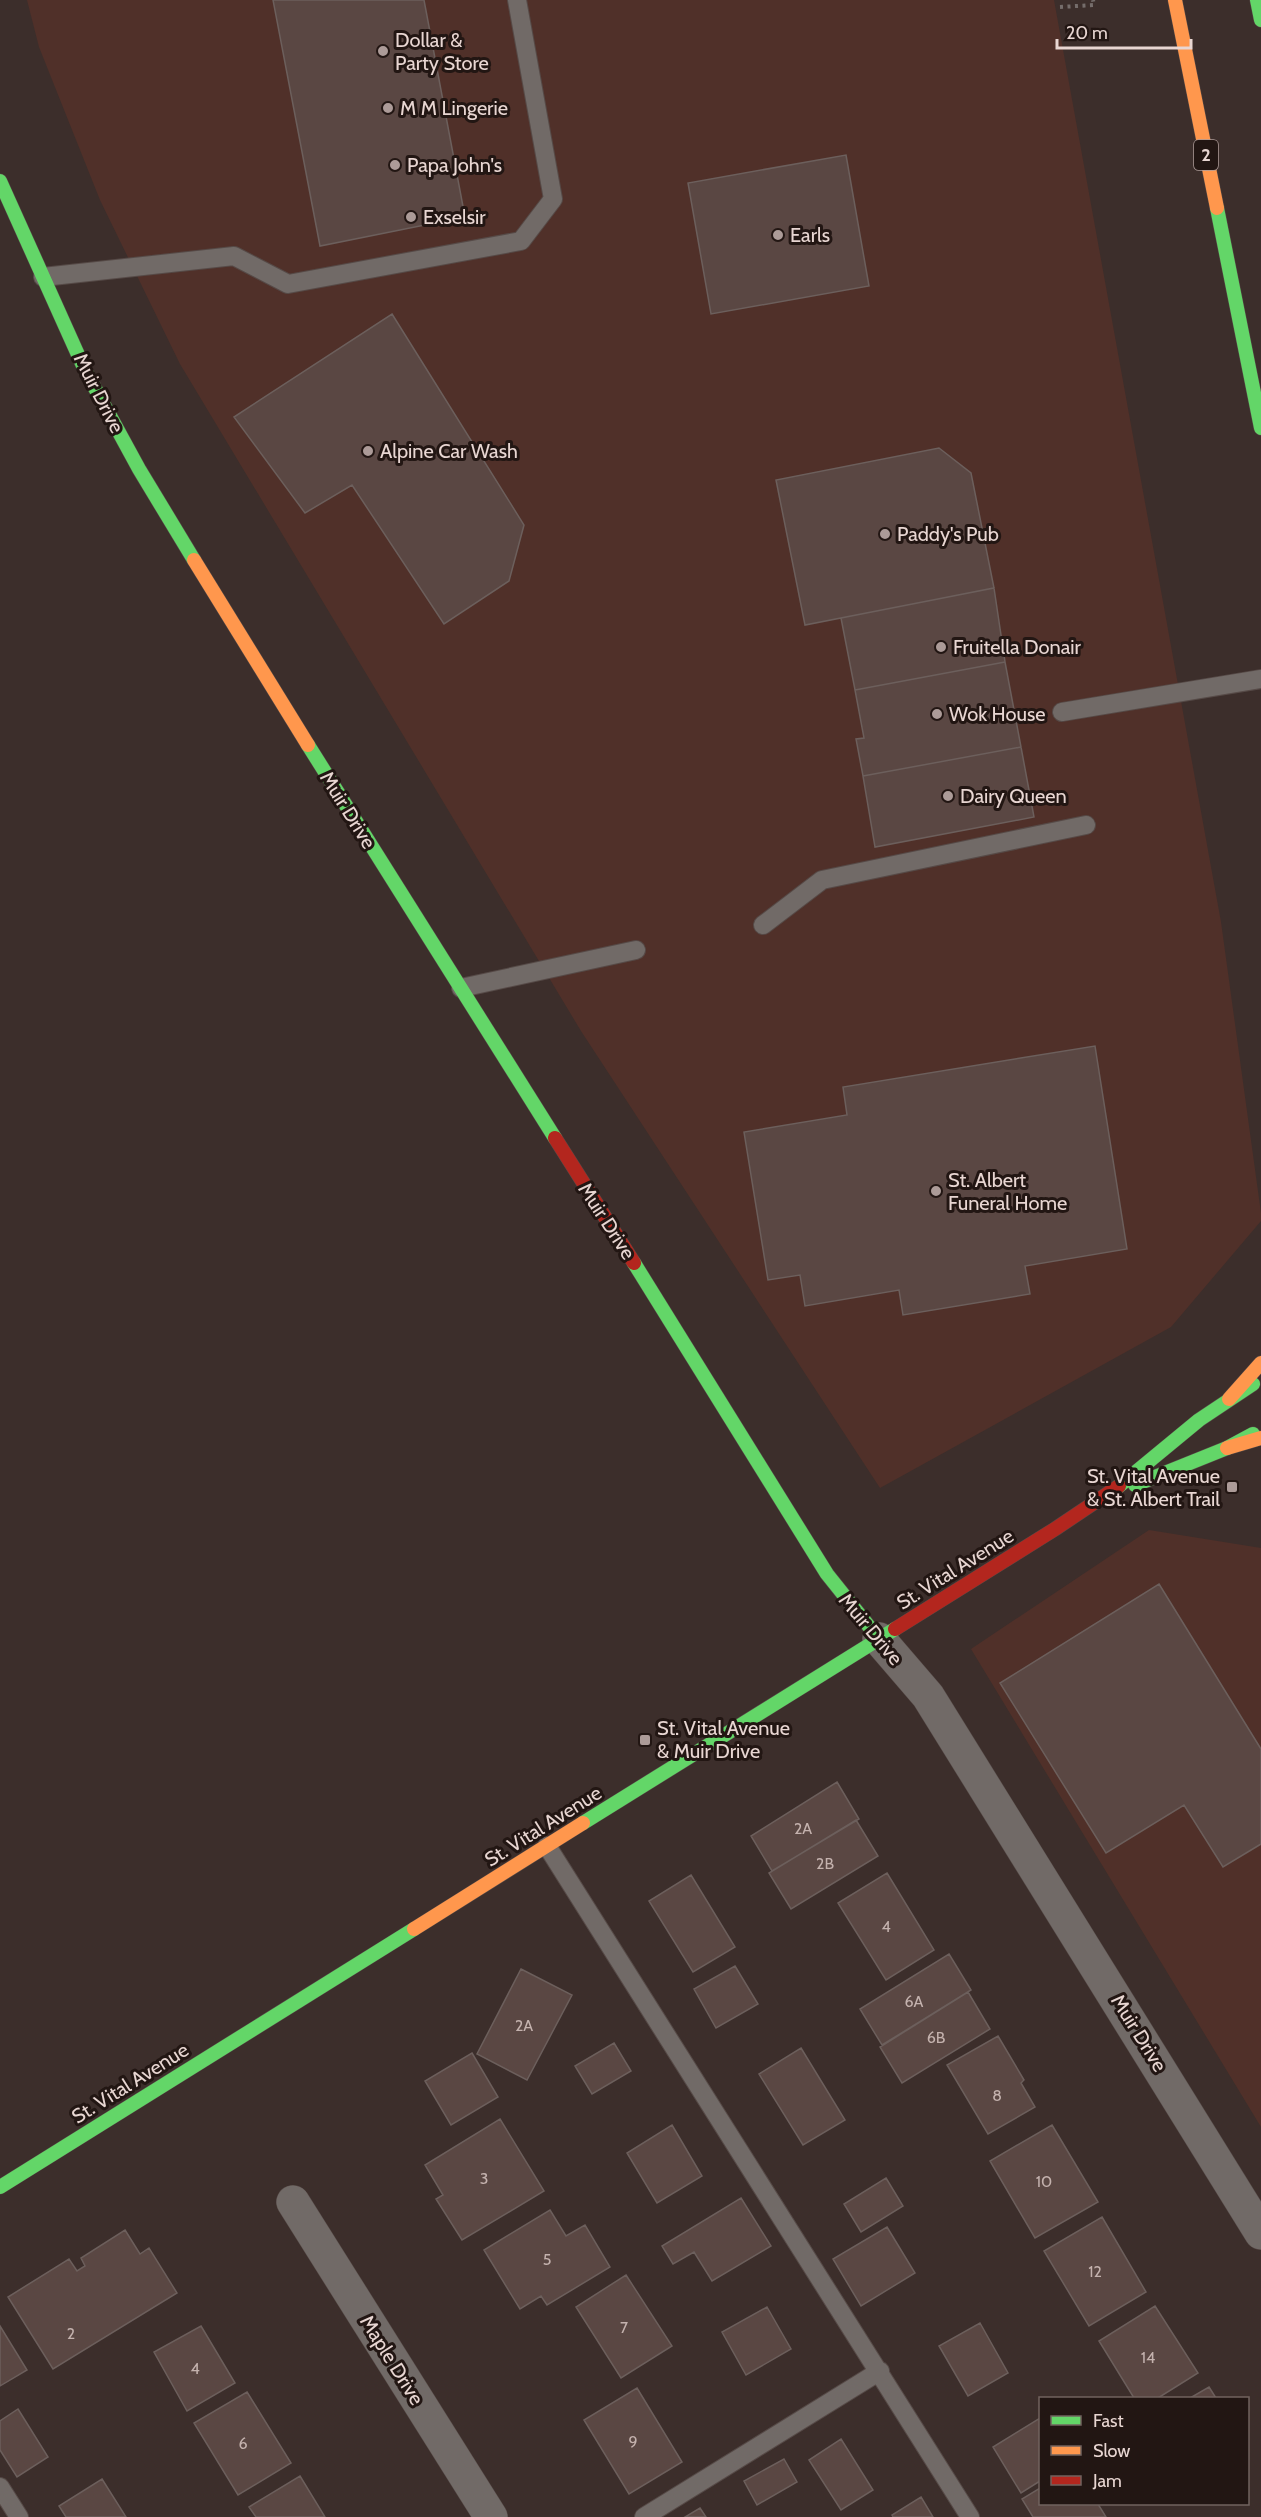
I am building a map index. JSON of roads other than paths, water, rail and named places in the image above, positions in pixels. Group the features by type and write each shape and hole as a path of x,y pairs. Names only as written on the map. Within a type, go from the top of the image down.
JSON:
{"street":[{"name":"2","path":"1175,0 1261,428"},
{"path":"1257,0 1261,20"},
{"name":"Muir Drive","path":"0,181 84,368 139,469 360,830 723,1403 827,1574 928,1696 1261,2233"},
{"path":"1228,1399 1261,1363"},
{"name":"St. Vital Avenue","path":"0,2187 1106,1496 1228,1399 1261,1380"},
{"name":"St. Vital Avenue","path":"1106,1496 1227,1448 1261,1430"},
{"path":"1227,1448 1261,1438"},
{"name":"Maple Drive","path":"293,2202 491,2517"}],"lane":[{"path":"43,277 234,256 288,284 521,241 553,199 517,0"},
{"path":"1062,712 1261,679"},
{"path":"763,925 822,880 1086,825"},
{"path":"461,988 636,950"},
{"path":"547,1846 970,2517"},
{"path":"644,2517 880,2371"},
{"path":"0,2487 19,2517"}],"place":[{"name":"Dollar & Party Store","path":"383,51"},
{"name":"M M Lingerie","path":"388,108"},
{"name":"Papa John's","path":"395,165"},
{"name":"Exselsir","path":"411,217"},
{"name":"Earls","path":"778,235"},
{"name":"Alpine Car Wash","path":"368,451"},
{"name":"Paddy's Pub","path":"885,534"},
{"name":"Fruitella Donair","path":"941,647"},
{"name":"Wok House","path":"937,714"},
{"name":"Dairy Queen","path":"948,796"},
{"name":"St. Albert Funeral Home","path":"936,1191"},
{"name":"St. Vital Avenue & St. Albert Trail","path":"1232,1487"},
{"name":"St. Vital Avenue & Muir Drive","path":"645,1740"}]}
